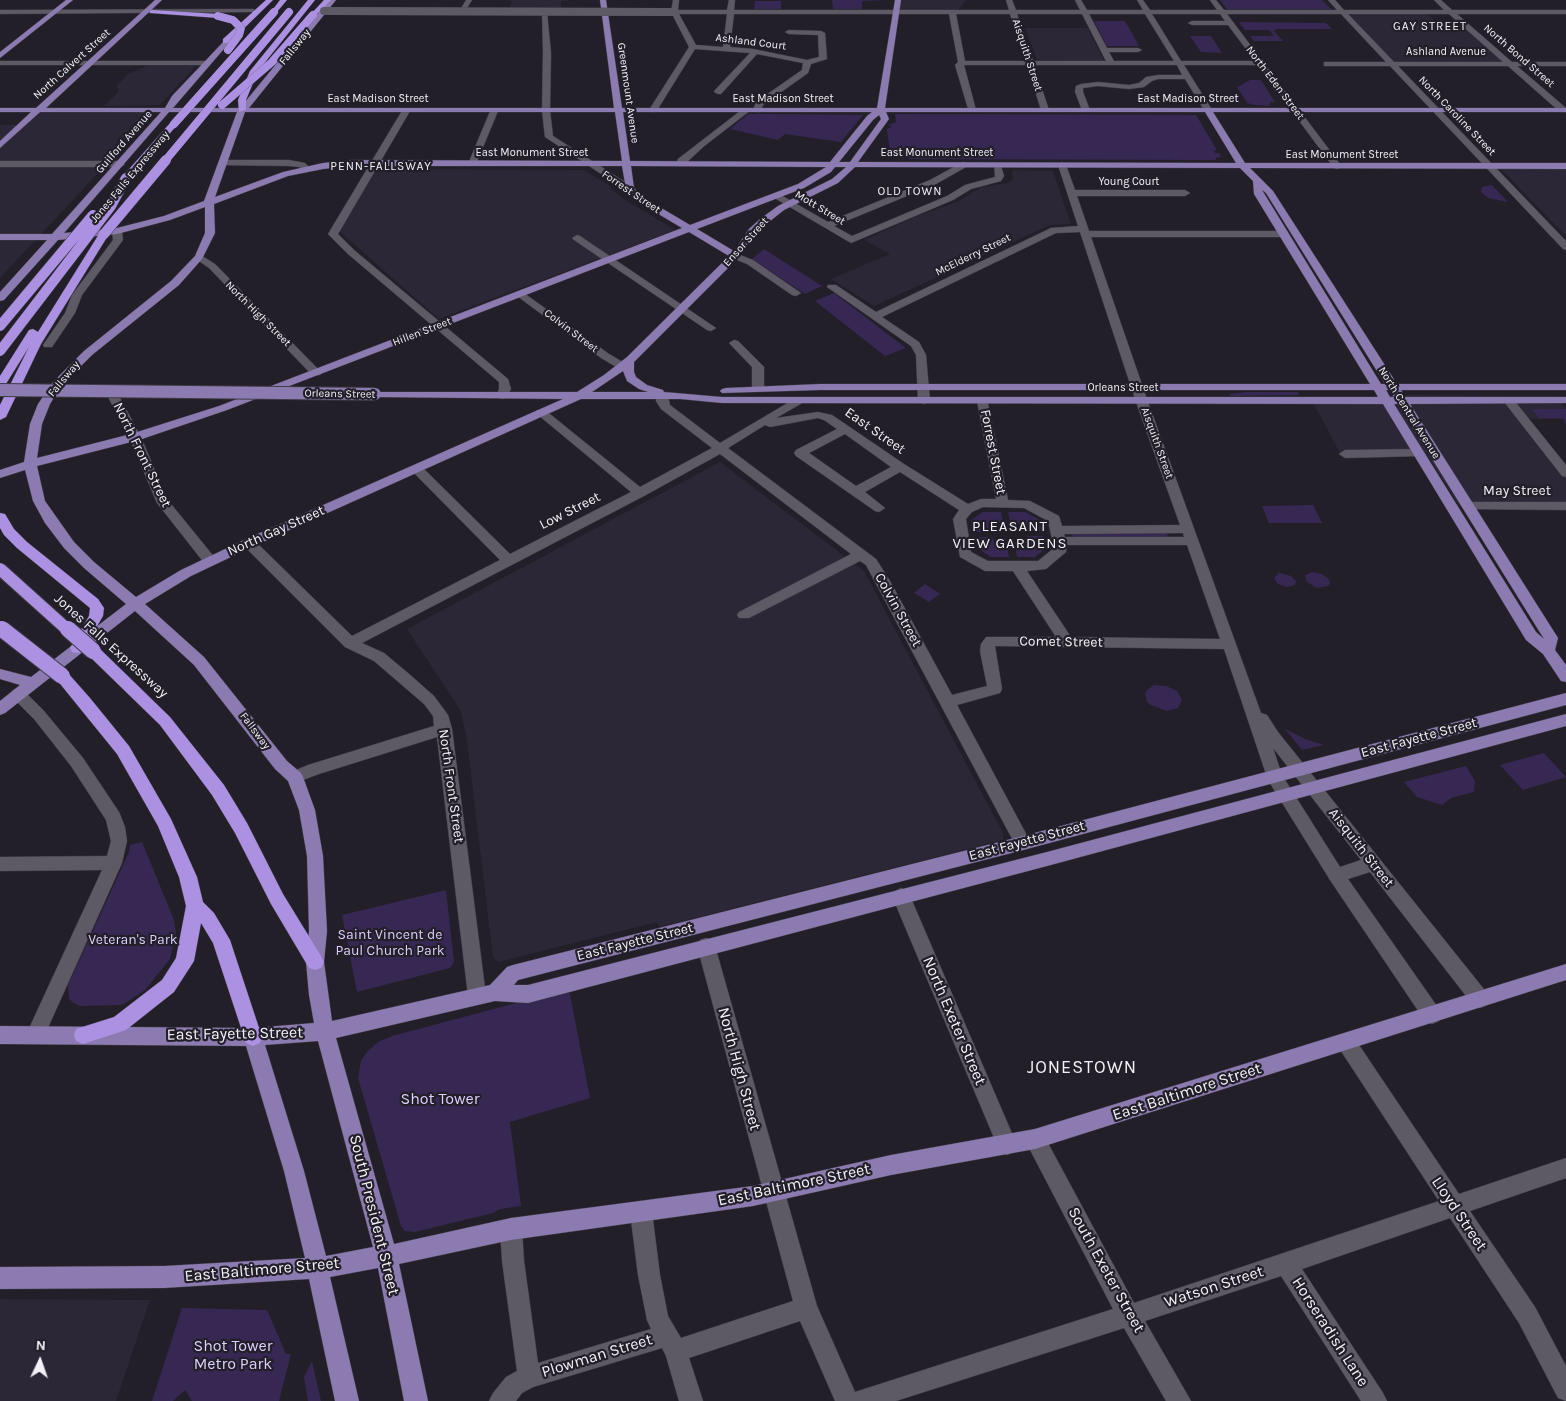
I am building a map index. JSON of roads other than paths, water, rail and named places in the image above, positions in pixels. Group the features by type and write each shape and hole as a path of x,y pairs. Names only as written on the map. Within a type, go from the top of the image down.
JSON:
{"highway":[{"path":"226,41 270,0"},
{"name":"Jones Falls Expressway","path":"0,326 34,283 284,0"},
{"path":"242,110 242,100 254,71 312,0"},
{"path":"193,127 212,114 272,62 328,0"},
{"name":"Jones Falls Expressway","path":"0,384 63,287 104,234 292,9"},
{"path":"149,12 218,16 237,23 241,28 239,35 183,106 174,124"},
{"path":"0,351 112,206 126,178"},
{"path":"0,417 36,344 104,234"},
{"path":"0,517 22,546 93,602 96,608 96,616 77,648"},
{"name":"Jones Falls Expressway","path":"0,568 33,600 93,651 165,721 218,790 315,962"},
{"path":"0,628 62,676 123,750 143,782 165,824 188,876 195,906 185,961 168,986 119,1024 83,1035"},
{"path":"195,906 208,918 221,940 253,1037"}],"main road":[{"path":"0,56 70,0"},
{"name":"North Calvert Street","path":"0,145 89,63 149,12 159,0"},
{"name":"Fallsway","path":"295,777 281,765 199,661 170,633 78,556 58,533 40,501 30,464 33,434 40,413 50,394 82,358 175,283 199,257 210,233 209,201 242,110 333,0"},
{"name":"Greenmount Avenue","path":"603,0 630,189"},
{"name":"Ensor Street","path":"578,396 596,386 625,363 735,256 758,226 772,214 836,181 852,164 885,119 881,110 898,0"},
{"name":"Guilford Avenue","path":"0,298 121,164 175,98 226,41"},
{"name":"East Madison Street","path":"0,110 1565,110"},
{"path":"833,164 870,118 881,110"},
{"name":"North Central Avenue","path":"1208,110 1244,166 1257,182 1269,191 1289,221 1551,638 1548,650"},
{"name":"East Monument Street","path":"0,237 55,237 117,231 167,218 286,174 352,163 1566,166"},
{"name":"Hillen Street","path":"0,474 30,464 135,437 223,408 776,196 810,182 833,164"},
{"name":"North Central Avenue","path":"1257,182 1257,190 1275,221 1450,506 1531,636 1548,650 1566,678"},
{"name":"Forrest Street","path":"630,189 638,198 735,256"},
{"path":"1275,221 1289,221"},
{"path":"625,363 628,372 636,383 672,396"},
{"name":"Orleans Street","path":"672,396 721,391 820,387 1566,387"},
{"name":"Orleans Street","path":"0,390 502,396 672,396 722,400 1142,402 1566,400"},
{"name":"North Gay Street","path":"0,709 135,604 160,588 210,561 249,543 578,396"},
{"path":"0,465 13,462 30,464"},
{"path":"1450,506 1468,506"},
{"path":"0,674 32,683"},
{"name":"East Fayette Street","path":"486,994 513,973 1023,843 1566,699"},
{"name":"East Fayette Street","path":"0,1035 253,1037 325,1031 386,1020 486,994 528,994 706,946 1034,862 1566,720"},
{"name":"South President Street","path":"295,777 307,810 315,856 318,931 315,962 318,995 325,1031 378,1221 416,1401"},
{"path":"1023,843 1034,862"},
{"name":"East Baltimore Street","path":"0,1278 164,1277 318,1268 386,1256 511,1228 641,1212 774,1192 891,1165 1035,1139 1566,972"},
{"path":"253,1037 294,1171 312,1238 347,1401"}],"street":[{"name":"Guilford Avenue","path":"226,41 263,0"},
{"path":"462,12 469,0"},
{"path":"653,110 692,56 693,47 674,12 676,0"},
{"path":"726,49 732,0"},
{"path":"789,0 789,12"},
{"name":"Aisquith Street","path":"1008,0 1045,110"},
{"path":"1078,0 1111,63"},
{"name":"North Central Avenue","path":"1140,0 1208,110"},
{"name":"North Eden Street","path":"1212,0 1337,166"},
{"name":"North Caroline Street","path":"1331,0 1566,247"},
{"name":"North Bond Street","path":"1437,0 1565,110"},
{"path":"0,12 253,11"},
{"path":"324,12 1566,12"},
{"name":"Forrest Street","path":"544,12 546,111 550,138 630,189"},
{"path":"952,12 962,63 959,65 972,110"},
{"path":"1192,23 1230,23"},
{"path":"680,164 687,155 805,72 806,62 823,60 821,33 790,32"},
{"name":"Ashland Court","path":"693,47 755,52 806,62"},
{"path":"1104,50 1138,50"},
{"path":"718,92 755,52"},
{"path":"0,63 206,63"},
{"path":"962,63 1260,64"},
{"name":"Ashland Avenue","path":"1327,64 1566,64"},
{"path":"1086,110 1079,92 1081,86 1098,84 1129,88 1142,85 1150,79 1158,77 1188,77"},
{"path":"472,164 494,110"},
{"path":"406,111 332,234 504,381 505,389 502,396"},
{"name":"East Monument Street","path":"222,163 289,163 302,165 308,169"},
{"path":"0,164 121,164"},
{"path":"827,226 933,182 963,164"},
{"name":"Mott Street","path":"776,196 851,240 950,198 968,187 998,179 1000,176 997,164"},
{"name":"Aisquith Street","path":"1062,164 1142,402 1274,776 1336,875 1432,1015"},
{"name":"Young Court","path":"1072,193 1185,194"},
{"name":"McElderry Street","path":"876,316 1054,230 1284,234"},
{"path":"1550,230 1566,230"},
{"path":"48,345 70,313 77,295 118,240 117,231"},
{"path":"577,238 710,328"},
{"name":"Forrest Street","path":"735,256 750,262 796,294"},
{"name":"North High Street","path":"199,257 212,266 316,373"},
{"path":"832,287 915,344 921,355 924,401"},
{"name":"Colvin Street","path":"521,294 605,356 625,363"},
{"path":"734,343 758,367 758,389"},
{"name":"North Front Street","path":"50,394 112,394 135,437 161,500 178,524 210,561"},
{"name":"Colvin Street","path":"672,396 662,401 665,407 862,554 870,562 883,581 1023,843"},
{"name":"Low Street","path":"350,643 721,449 800,400"},
{"path":"1509,400 1566,473"},
{"name":"Forrest Street","path":"983,401 1003,504"},
{"path":"542,412 640,492"},
{"name":"East Street","path":"756,426 818,415 828,417 900,467 967,509"},
{"path":"846,429 800,453 879,508"},
{"path":"1345,454 1418,454"},
{"path":"856,492 900,467"},
{"path":"417,469 509,561"},
{"path":"981,503 1003,504 1026,504 1054,519 1061,549 1040,566 985,566 966,554 959,519 967,509 981,503"},
{"name":"May Street","path":"1468,506 1566,506"},
{"path":"1058,535 1189,535"},
{"name":"North Front Street","path":"249,543 350,643 378,657 416,688 440,715 444,729 486,994"},
{"path":"744,615 862,554"},
{"path":"1018,567 1066,642"},
{"name":"Comet Street","path":"947,702 995,689 987,651 988,644 991,641 1229,644"},
{"name":"Aisquith Street","path":"1246,693 1273,736 1480,1000"},
{"path":"18,694 39,715 77,762 113,817 119,841 114,863 35,1035"},
{"path":"295,777 444,729"},
{"path":"0,864 114,863"},
{"path":"1336,875 1374,864"},
{"name":"North Exeter Street","path":"901,896 1007,1145"},
{"name":"North High Street","path":"706,946 806,1308 847,1401"},
{"name":"Lloyd Street","path":"1346,1042 1452,1206 1526,1315 1566,1390"},
{"name":"South Exeter Street","path":"1035,1139 1129,1314 1179,1401"},
{"name":"Watson Street","path":"860,1401 1206,1291 1566,1168"},
{"path":"641,1212 649,1275 658,1320 671,1343 691,1401"},
{"path":"511,1228 512,1261 529,1377"},
{"name":"Horseradish Lane","path":"1285,1263 1376,1401"},
{"name":"Plowman Street","path":"501,1401 514,1385 529,1377 806,1308"}],"district":[{"name":"GAY STREET","path":"1430,27"},
{"name":"PENN-FALLSWAY","path":"381,167"},
{"name":"OLD TOWN","path":"910,192"},
{"name":"PLEASANT VIEW GARDENS","path":"1010,536"},
{"name":"JONESTOWN","path":"1082,1068"}],"park label":[{"name":"Veteran's Park","path":"133,940"},
{"name":"Saint Vincent de Paul Church Park","path":"390,944"},
{"name":"Shot Tower","path":"440,1099"},
{"name":"Shot Tower Metro Park","path":"233,1355"}]}
